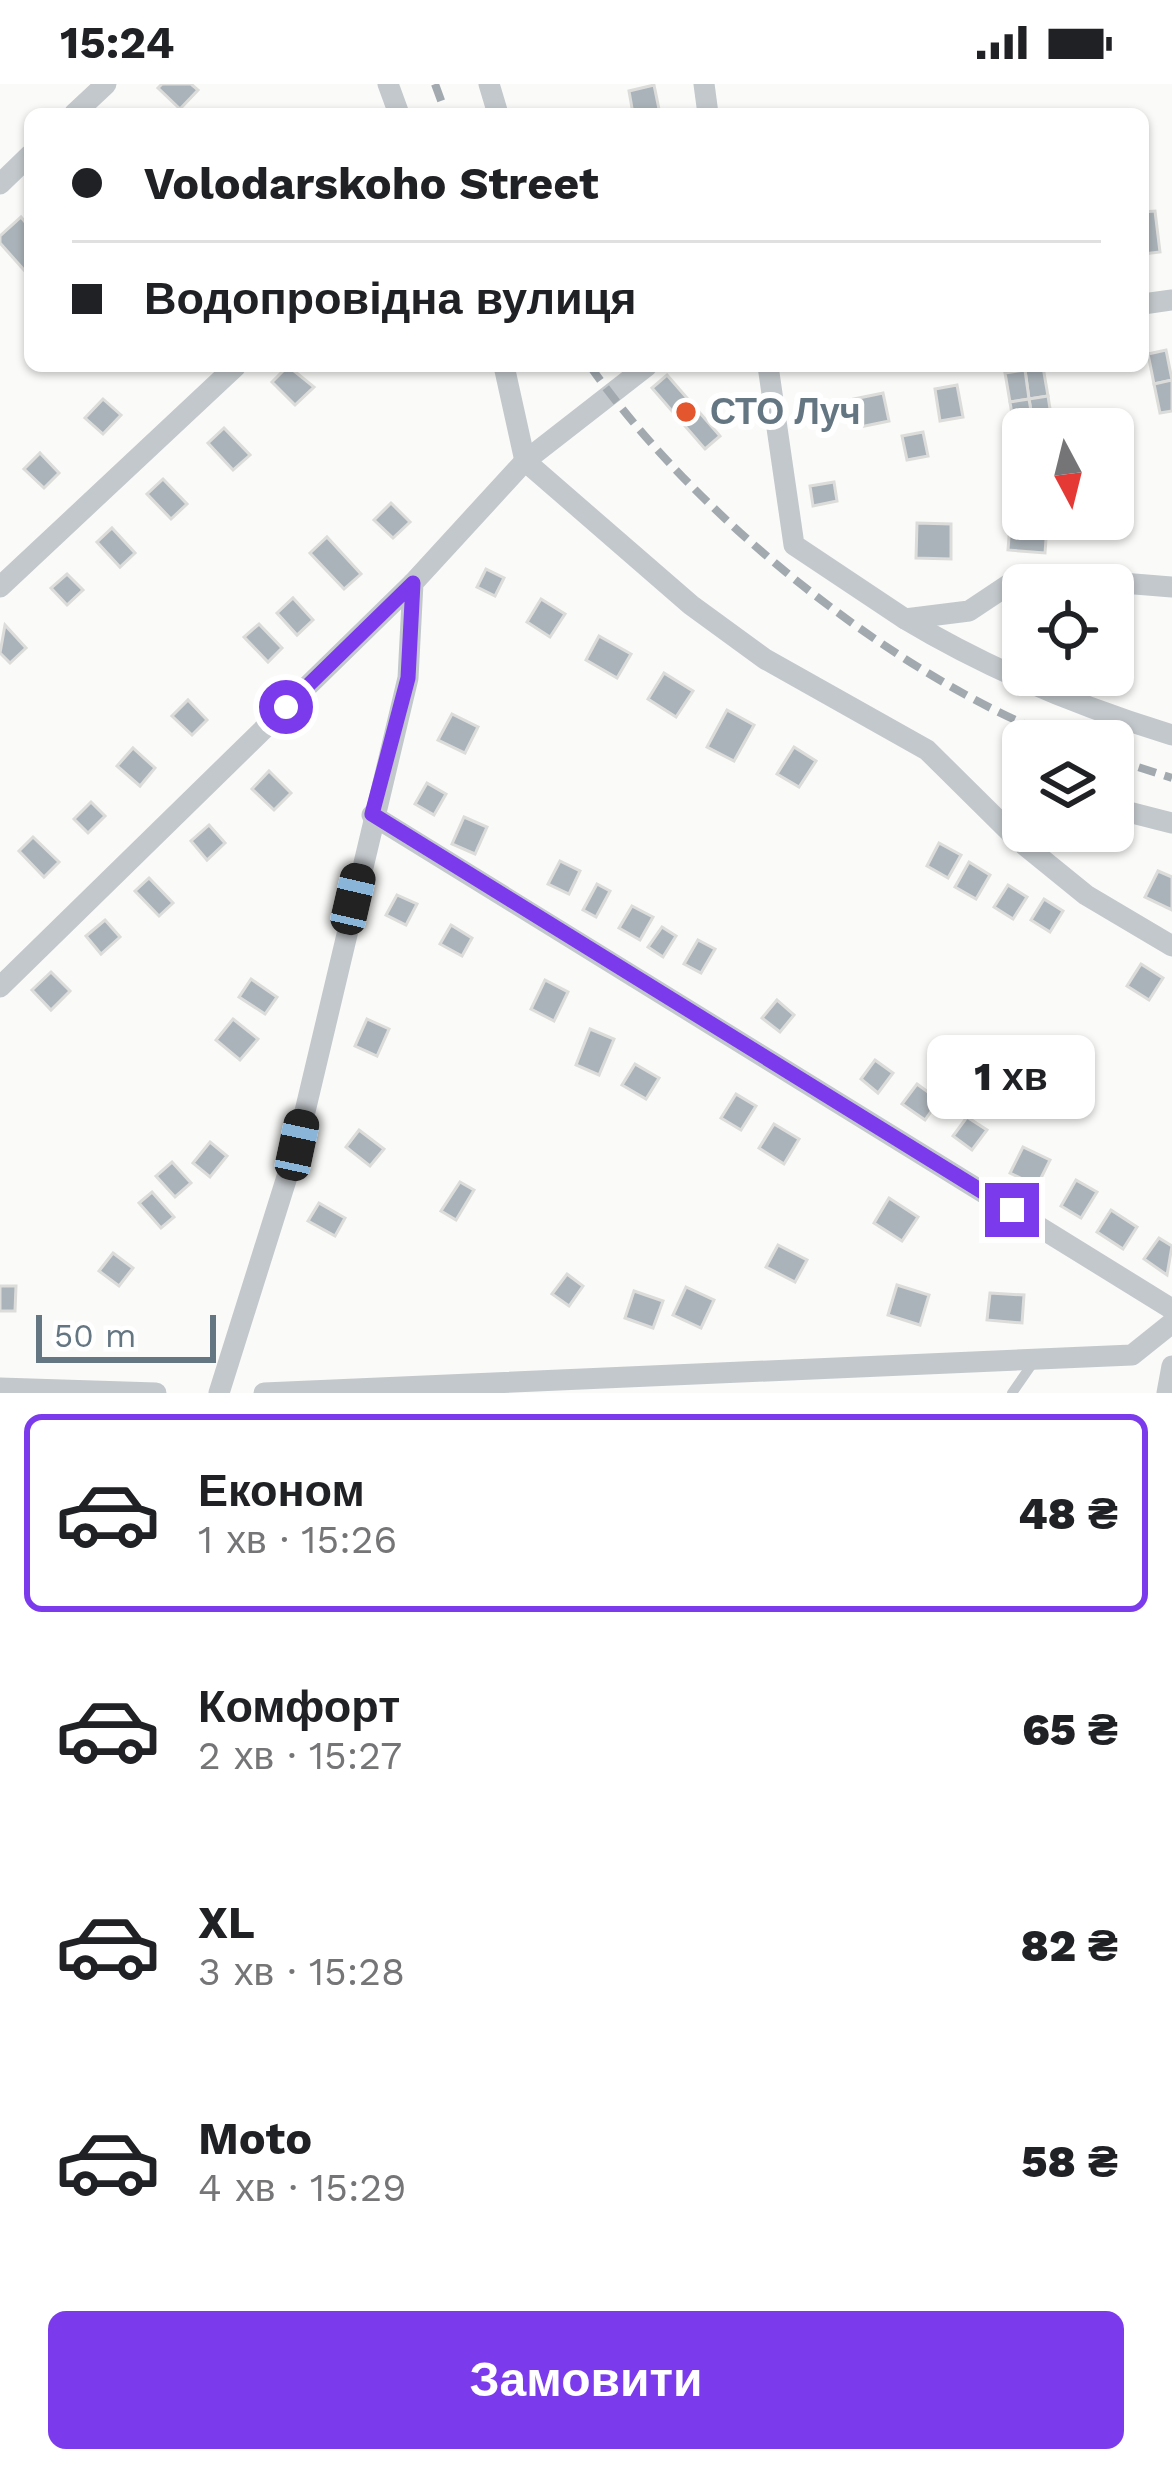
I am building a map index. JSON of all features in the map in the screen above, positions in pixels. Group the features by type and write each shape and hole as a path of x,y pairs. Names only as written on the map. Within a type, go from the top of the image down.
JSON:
{"street":[{"path":"80,108 106,84"},
{"path":"0,184 24,161"},
{"path":"0,587 230,372"},
{"path":"505,372 525,461 691,605 765,659 927,749 1002,814"},
{"path":"0,987 413,583 525,461 638,372"},
{"path":"769,372 794,545 963,653 1079,707 1172,735"},
{"path":"904,619 969,611 1024,575 1172,587"},
{"path":"219,1393 297,1145 408,678 413,583"},
{"path":"1134,813 1172,823"},
{"path":"372,814 1172,1309"},
{"path":"1043,852 1086,895 1172,946"},
{"path":"264,1393 1132,1355 1172,1323"},
{"path":"1167,1393 1172,1366"},
{"path":"0,1388 155,1393"}],"lane":[{"path":"1012,1393 1035,1360"}],"building":[{"path":"191,84 198,90 179,108 158,88"},
{"path":"654,85 659,108 632,108 629,91"},
{"path":"1155,211 1160,252 1149,253 1149,212"},
{"path":"21,217 24,221 24,270 0,243 0,236"},
{"path":"1166,350 1172,380 1154,384 1149,354"},
{"path":"282,372 295,372 314,387 295,405 272,382"},
{"path":"1025,372 1044,372 1048,396 1029,399"},
{"path":"1025,372 1029,399 1010,402 1005,373"},
{"name":"СТО Луч","path":"667,375 720,436 705,449 652,388"},
{"path":"1172,380 1172,411 1160,413 1154,384"},
{"path":"957,385 963,417 940,421 935,389"},
{"path":"883,393 889,421 860,427 854,399"},
{"path":"1048,396 1050,408 1030,408 1029,399"},
{"path":"103,399 121,415 103,434 85,418"},
{"path":"1029,399 1030,408 1011,408 1010,402"},
{"path":"224,428 250,455 233,470 208,443"},
{"path":"923,432 928,456 907,460 902,436"},
{"path":"40,453 59,473 44,488 24,469"},
{"path":"163,479 187,504 171,519 147,494"},
{"path":"834,482 837,501 813,506 810,486"},
{"path":"391,503 410,522 393,538 374,520"},
{"path":"917,523 951,524 951,559 916,558"},
{"path":"112,528 135,553 120,567 97,542"},
{"path":"327,537 361,574 344,589 310,553"},
{"path":"1009,540 1046,540 1045,553 1008,550"},
{"path":"486,569 504,578 495,596 477,587"},
{"path":"67,574 83,590 67,605 51,588"},
{"path":"293,598 313,620 297,635 277,613"},
{"path":"541,599 565,614 550,637 527,622"},
{"path":"259,624 282,648 268,662 244,637"},
{"path":"5,625 26,648 10,663 0,653"},
{"path":"599,636 631,654 617,678 586,660"},
{"path":"664,673 693,691 676,717 648,699"},
{"path":"188,700 207,720 192,735 172,716"},
{"path":"727,710 754,725 734,761 707,747"},
{"path":"452,714 478,727 465,753 438,740"},
{"path":"794,747 816,761 799,787 777,774"},
{"path":"133,748 155,768 140,786 117,766"},
{"path":"269,771 291,793 274,810 252,789"},
{"path":"427,783 446,794 434,815 415,804"},
{"path":"91,802 105,816 88,833 74,819"},
{"path":"464,817 487,827 475,854 452,844"},
{"path":"209,825 225,843 207,860 191,841"},
{"path":"33,837 59,862 44,877 19,851"},
{"path":"939,843 961,855 948,878 927,866"},
{"path":"560,861 580,871 569,894 548,884"},
{"path":"969,862 990,875 976,899 955,887"},
{"path":"1158,871 1172,877 1172,910 1145,897"},
{"path":"149,878 173,903 159,916 135,891"},
{"path":"597,884 610,891 596,917 583,910"},
{"path":"1008,885 1027,897 1013,919 994,907"},
{"path":"397,895 417,904 406,925 386,915"},
{"path":"1044,899 1063,911 1050,932 1031,920"},
{"path":"632,906 653,917 640,940 619,928"},
{"path":"105,920 120,937 101,954 86,936"},
{"path":"451,925 472,938 462,956 440,944"},
{"path":"662,927 676,936 663,957 648,947"},
{"path":"698,940 715,949 701,973 684,964"},
{"path":"1141,964 1163,978 1149,1000 1127,986"},
{"path":"51,972 70,991 51,1010 32,990"},
{"path":"251,979 277,997 265,1014 239,997"},
{"path":"545,980 568,992 554,1021 531,1009"},
{"path":"777,1000 794,1015 780,1032 762,1018"},
{"path":"233,1019 258,1039 240,1060 216,1040"},
{"path":"367,1019 389,1029 377,1056 355,1046"},
{"path":"590,1029 614,1039 599,1075 576,1065"},
{"path":"875,1060 893,1073 878,1093 861,1079"},
{"path":"635,1064 659,1078 646,1099 622,1085"},
{"path":"917,1084 939,1100 925,1120 902,1104"},
{"path":"736,1094 756,1106 741,1130 721,1118"},
{"path":"967,1117 987,1130 972,1150 953,1136"},
{"path":"774,1124 799,1139 784,1164 759,1148"},
{"path":"359,1130 384,1149 370,1166 346,1147"},
{"path":"210,1142 227,1156 210,1177 193,1163"},
{"path":"1023,1147 1050,1160 1037,1186 1010,1173"},
{"path":"172,1162 191,1183 175,1197 156,1176"},
{"path":"1076,1180 1097,1192 1081,1218 1061,1206"},
{"path":"460,1182 474,1190 456,1220 441,1211"},
{"path":"152,1192 174,1217 161,1228 139,1203"},
{"path":"889,1198 918,1217 902,1241 874,1223"},
{"path":"319,1203 345,1218 335,1236 308,1221"},
{"path":"1111,1210 1137,1227 1123,1249 1097,1232"},
{"path":"1159,1238 1172,1246 1167,1275 1144,1259"},
{"path":"778,1245 807,1260 795,1282 766,1267"},
{"path":"113,1253 133,1268 119,1286 99,1271"},
{"path":"567,1274 583,1286 569,1306 552,1294"},
{"path":"897,1285 929,1295 920,1325 888,1315"},
{"path":"0,1286 16,1286 15,1311 0,1311"},
{"path":"686,1287 714,1300 701,1328 673,1315"},
{"path":"634,1291 663,1301 653,1328 625,1318"},
{"path":"990,1293 1024,1295 1022,1323 987,1320"}],"railway":[{"path":"435,84 444,108"},
{"path":"595,372 684,479 802,585 933,676 1018,720"},
{"path":"1134,766 1172,778"}],"place":[{"name":"СТО Луч","path":"686,412"}],"route":[{"path":"286,707 413,583 408,678 372,814 1012,1210"}]}
